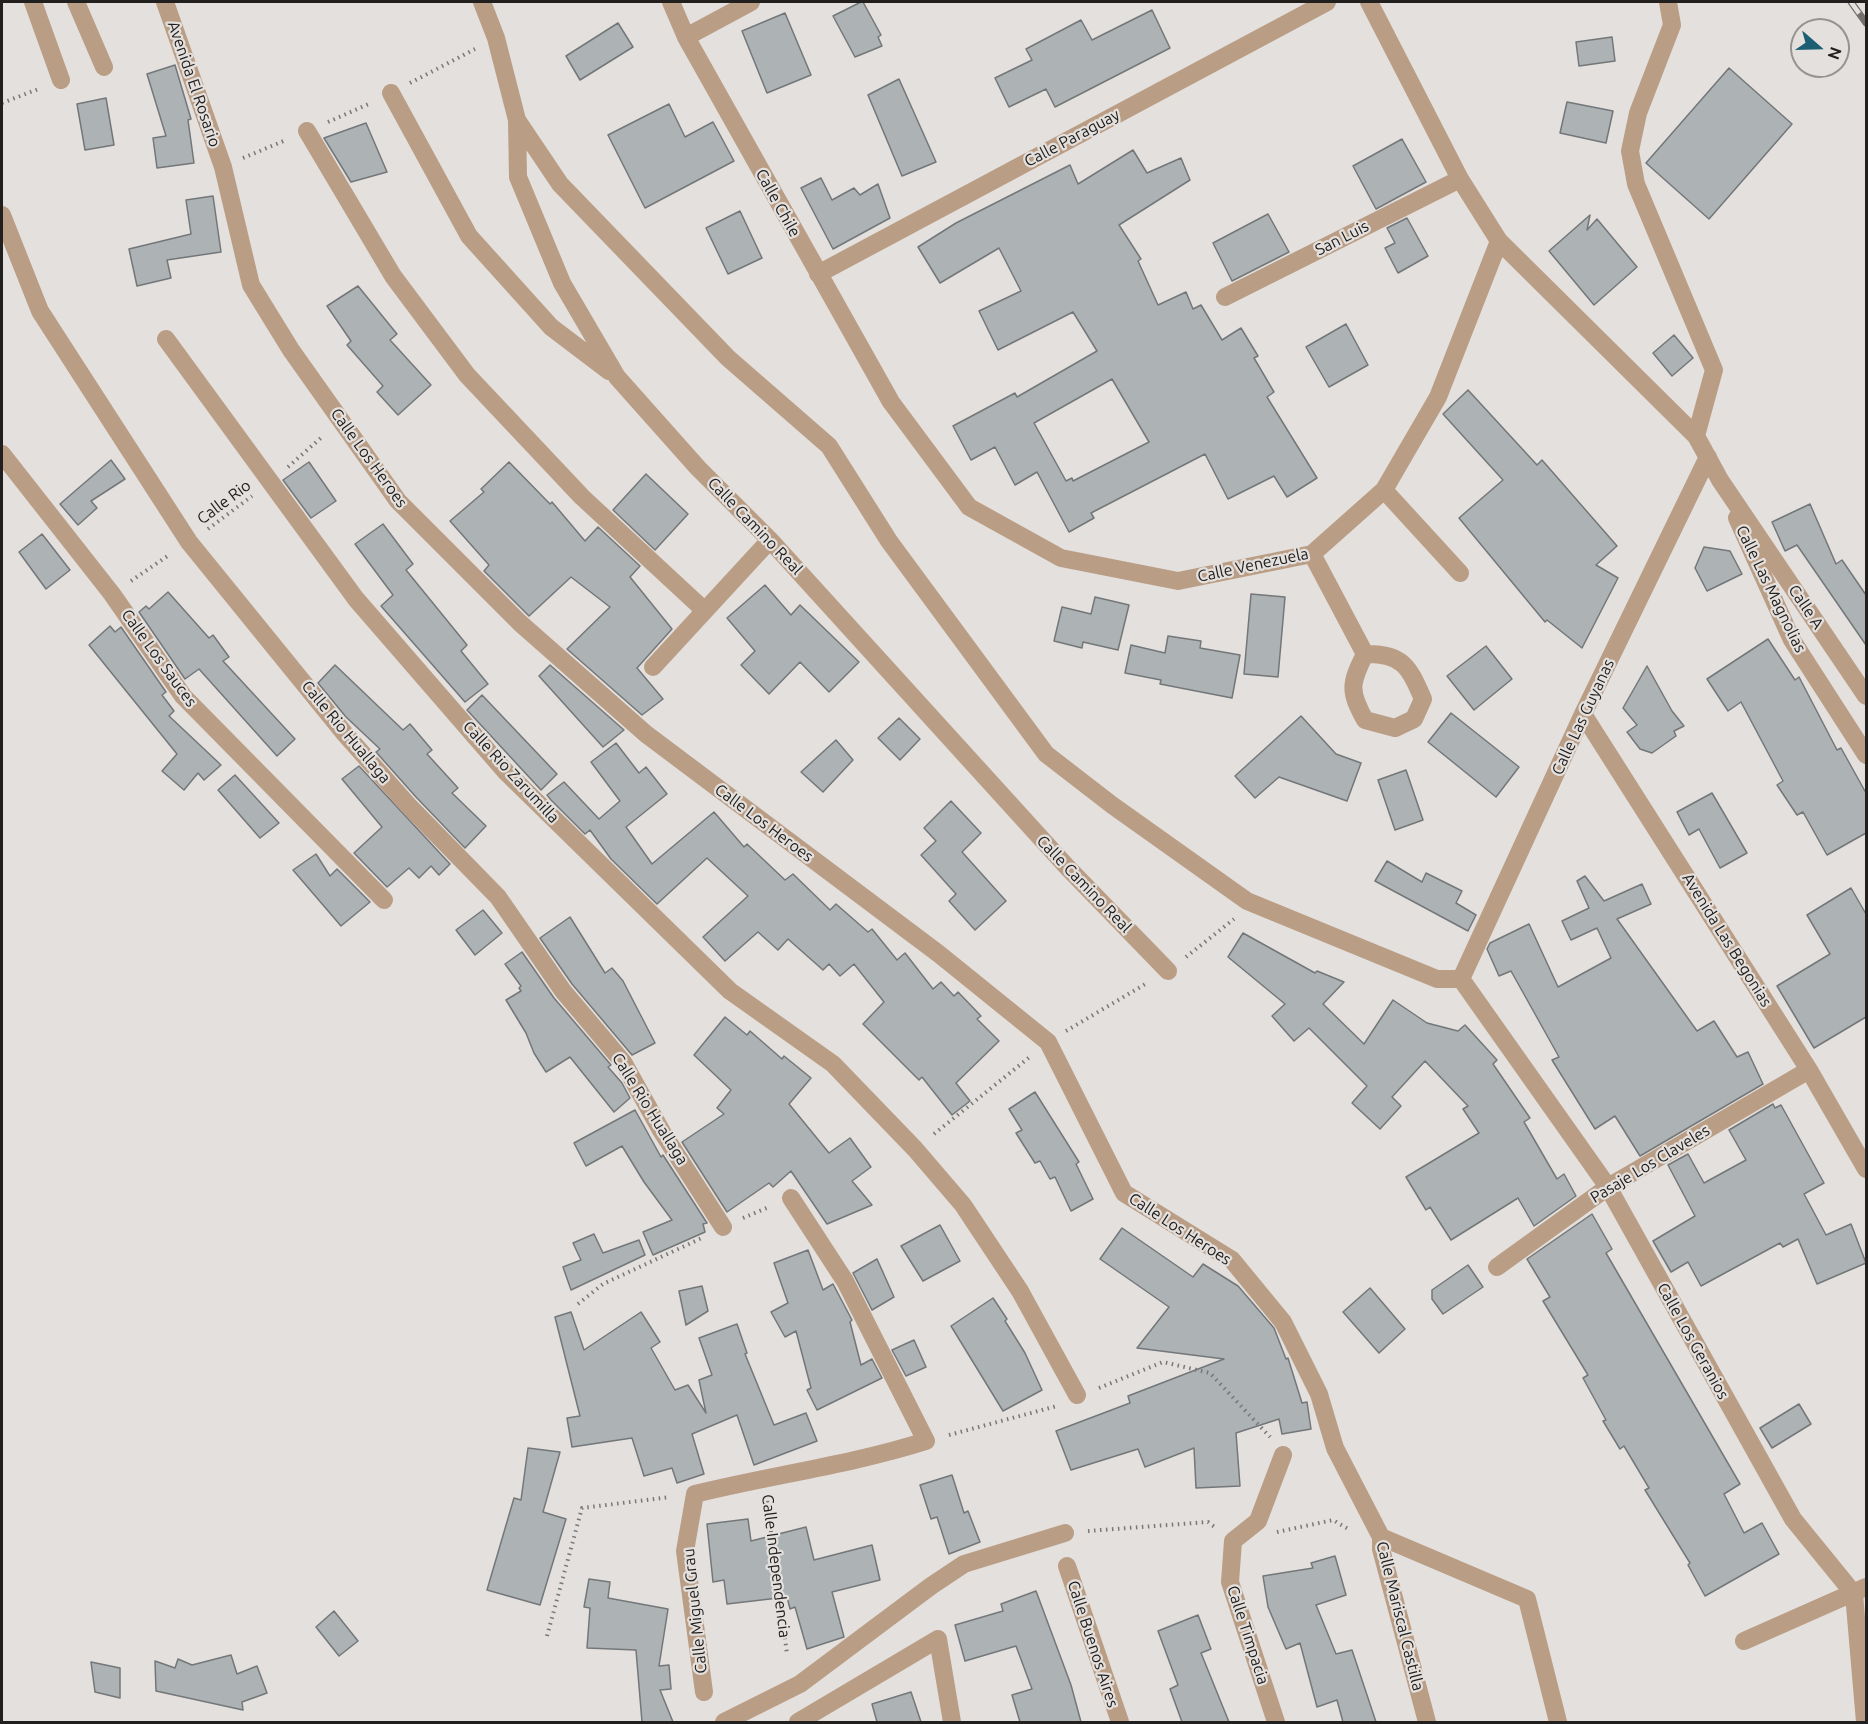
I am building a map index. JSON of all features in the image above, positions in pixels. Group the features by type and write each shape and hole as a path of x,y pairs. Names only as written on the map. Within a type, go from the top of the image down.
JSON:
{"street":[{"path":"33,2 61,80"},
{"path":"76,2 105,67"},
{"name":"Avenida El Rosario","path":"165,2 223,167"},
{"name":"Calle Camino Real","path":"482,2 496,38 517,120 518,177 562,283 617,377 698,468 770,540 967,759 1167,971"},
{"name":"Calle Chile","path":"671,2 686,37 891,402"},
{"path":"686,37 751,2"},
{"name":"Calle Paraguay","path":"818,274 1327,2"},
{"name":"Calle A","path":"1369,2 1460,179 1499,241 1696,436 1720,480 1866,696"},
{"path":"1668,2 1672,25 1638,113 1630,151 1636,184 1714,370 1696,436"},
{"path":"391,93 469,236 550,327 617,377"},
{"path":"517,120 560,184 728,358 829,446 889,540 1046,753 1112,805 1247,901 1437,979 1461,979"},
{"path":"307,131 393,276 466,375 582,497 704,610"},
{"name":"Calle Los Heroes","path":"223,167 251,285 291,350 398,501 520,623 646,734 939,954 1048,1042 1124,1193 1232,1260 1283,1322 1319,1394 1335,1448"},
{"name":"San Luis","path":"1225,297 1460,179"},
{"name":"Calle Rio Huallaga","path":"2,215 40,311 189,542 345,734 408,805 498,897 563,990 623,1062 662,1132 723,1227"},
{"name":"Calle Venezuela","path":"891,402 969,507 1061,558 1178,581 1312,554 1384,490 1438,396 1499,241"},
{"name":"Calle Rio Zarumilla","path":"166,339 269,483 356,599 506,772 730,991 833,1064 915,1149 963,1205 982,1233 1020,1291 1077,1395"},
{"name":"Calle Los Sauces","path":"2,454 112,594 183,696 384,900"},
{"name":"Calle Las Guyanas","path":"1461,979 1583,714 1708,457"},
{"name":"Calle Las Magnolias","path":"1720,480 1792,640 1866,755"},
{"path":"1384,490 1460,573"},
{"path":"653,667 770,540"},
{"path":"1312,554 1365,654"},
{"path":"1387,653 1410,668 1423,699 1414,719 1395,728 1365,720 1352,696 1356,671 1365,654 1387,653"},
{"name":"Avenida Las Begonias","path":"1583,714 1809,1070 1866,1169"},
{"name":"Calle Los Geranios","path":"1461,979 1608,1187 1793,1519 1860,1591"},
{"name":"Pasaje Los Claveles","path":"1497,1268 1608,1187 1809,1070"},
{"path":"695,1494 764,1477 873,1458 926,1441 845,1281 791,1198"},
{"name":"Calle Mariscal Castilla","path":"1335,1448 1380,1537 1427,1722"},
{"name":"Calle Timpacia","path":"1276,1722 1230,1582 1233,1541 1258,1521 1283,1455"},
{"name":"Calle Miguel Grau","path":"695,1494 685,1551 704,1692"},
{"path":"724,1722 800,1684 964,1564 1065,1533"},
{"path":"1380,1537 1527,1599 1558,1722"},
{"name":"Calle Buenos Aires","path":"1067,1566 1120,1722"},
{"path":"1744,1641 1860,1591 1865,1722"},
{"path":"799,1722 938,1639 952,1722"}],"path":[{"path":"223,167 391,93 496,38"},
{"name":"Calle Rio","path":"112,594 189,542 269,483 342,420"},
{"path":"915,1149 1048,1042 1167,971 1233,921 1247,901"},
{"path":"578,1304 603,1284 673,1253 723,1227 791,1198"},
{"path":"926,1441 1068,1403 1077,1395 1129,1378 1163,1362 1210,1373 1274,1441 1283,1455"},
{"name":"Calle Independencia","path":"764,1477 787,1654"},
{"path":"547,1636 582,1508 695,1494"}],"building":[{"path":"861,2 881,35 878,37 882,46 855,57 833,16"},
{"path":"1152,10 1170,48 1055,107 1046,89 1009,107 995,78 1032,60 1026,49 1081,20 1092,40"},
{"path":"785,13 811,75 767,93 742,31"},
{"path":"618,23 633,47 580,80 566,56"},
{"path":"1612,37 1615,61 1579,66 1576,42"},
{"path":"175,65 191,119 188,120 194,163 157,168 153,138 166,136 147,74"},
{"path":"1729,68 1792,124 1709,219 1646,163"},
{"path":"899,79 936,162 902,176 868,95"},
{"path":"106,98 114,145 85,150 77,104"},
{"path":"1567,102 1613,111 1606,143 1560,133"},
{"path":"669,104 685,137 713,122 734,161 645,208 608,135"},
{"path":"366,123 387,172 351,182 324,138"},
{"path":"1402,139 1426,182 1376,209 1353,166"},
{"path":"1133,150 1147,173 1181,158 1190,180 1119,225 1141,259 1138,261 1158,305 1186,292 1193,309 1201,305 1222,340 1241,328 1258,356 1254,358 1274,392 1267,397 1317,478 1287,497 1274,476 1228,499 1205,454 1091,513 1094,518 1069,532 1037,472 1015,485 995,447 971,460 953,426 1015,393 1017,397 1097,351 1073,312 998,350 979,311 1021,291 999,248 940,283 918,247 956,223 1070,165 1078,184","holes":["1112,379 1149,442 1073,481 1072,478 1066,481 1034,423"]},
{"path":"821,178 832,200 854,188 860,195 878,184 890,218 833,249 801,188"},
{"path":"213,196 221,252 167,260 171,278 137,286 129,249 191,234 186,200"},
{"path":"740,211 762,258 728,274 706,228"},
{"path":"1268,214 1289,252 1232,281 1213,243"},
{"path":"1590,215 1587,230 1597,219 1637,267 1594,305 1549,251"},
{"path":"1407,218 1428,256 1398,273 1385,248 1395,243 1387,228"},
{"path":"358,286 397,334 390,340 431,385 398,415 377,392 383,386 347,345 351,341 327,306"},
{"path":"1346,324 1368,365 1329,387 1306,347"},
{"path":"1674,335 1693,358 1672,376 1653,353"},
{"path":"1468,390 1537,465 1542,460 1617,546 1596,565 1618,578 1582,648 1547,620 1545,622 1459,518 1503,480 1443,414"},
{"path":"111,460 125,479 91,501 97,508 78,525 60,504"},
{"path":"309,462 336,501 311,518 283,480"},
{"path":"509,462 550,504 552,502 585,541 598,527 640,566 630,577 672,629 637,668 663,699 642,715 567,649 610,607 571,577 529,616 484,571 489,565 450,521 484,492 481,489"},
{"path":"646,474 688,514 655,550 613,510"},
{"path":"1810,504 1836,564 1842,560 1866,595 1866,645 1797,545 1785,551 1772,522"},
{"path":"383,524 413,564 406,570 467,645 461,651 488,684 465,702 381,606 393,595 355,544"},
{"path":"42,534 70,570 46,589 19,552"},
{"path":"1704,547 1730,551 1742,574 1707,591 1695,568"},
{"path":"765,585 791,615 800,605 859,662 829,692 800,662 769,694 741,665 755,651 727,618"},
{"path":"168,592 209,638 213,635 229,657 223,661 295,739 277,756 199,669 185,679 139,612 146,606 149,609"},
{"path":"1251,594 1285,597 1278,677 1244,674"},
{"path":"1095,597 1129,605 1118,650 1083,642 1082,648 1054,641 1062,607 1091,614"},
{"path":"110,626 115,632 121,627 166,692 162,695 174,711 169,716 221,765 204,780 198,773 184,790 162,771 177,754 89,645"},
{"path":"1168,636 1201,641 1200,648 1240,655 1232,698 1160,684 1161,680 1125,673 1131,645 1165,653"},
{"path":"1768,639 1795,680 1799,677 1837,750 1841,748 1866,793 1866,833 1827,855 1803,812 1797,815 1777,785 1783,781 1741,702 1728,711 1707,679"},
{"path":"1486,646 1512,679 1474,710 1447,676"},
{"path":"335,665 403,730 410,724 432,750 427,754 458,788 452,793 486,826 465,848 416,797 376,752 380,749 346,717 318,683"},
{"path":"550,665 624,730 603,747 539,676"},
{"path":"1647,666 1672,711 1684,726 1674,731 1676,736 1652,753 1640,749 1627,732 1637,725 1623,708"},
{"path":"482,695 557,774 541,790 467,710"},
{"path":"1451,713 1519,767 1496,797 1428,742"},
{"path":"1301,716 1336,754 1361,763 1347,801 1279,777 1255,798 1235,776"},
{"path":"899,718 920,739 900,760 878,738"},
{"path":"836,740 853,760 823,792 801,772"},
{"path":"616,743 639,773 646,767 667,794 626,827 652,864 714,812 744,847 747,844 785,880 793,874 830,910 836,904 868,932 872,929 897,960 905,953 933,989 941,982 954,996 958,992 981,1016 977,1019 999,1041 956,1083 970,1101 952,1115 922,1077 919,1080 863,1024 884,1002 854,964 840,976 829,964 823,970 788,939 778,950 758,932 725,961 703,937 748,896 707,858 657,904 611,859 590,830 585,834 551,800 547,795 564,782 599,819 620,801 591,762"},
{"path":"359,766 450,864 439,875 431,866 419,878 409,868 387,887 354,853 382,827 342,779"},
{"path":"1406,770 1423,820 1395,830 1378,780"},
{"path":"235,775 279,823 260,838 218,790"},
{"path":"1712,793 1747,853 1720,868 1699,829 1689,835 1677,812"},
{"path":"951,801 981,833 962,852 1006,901 975,930 949,901 956,894 921,855 936,841 924,828"},
{"path":"316,854 330,876 337,869 370,902 341,926 293,870"},
{"path":"1387,861 1422,882 1426,873 1462,891 1456,903 1476,915 1468,931 1375,881"},
{"path":"1585,876 1604,901 1642,884 1651,904 1617,919 1697,1031 1714,1021 1737,1057 1748,1052 1763,1084 1640,1156 1615,1116 1595,1129 1552,1060 1559,1057 1511,971 1499,976 1487,949 1490,943 1529,924 1558,987 1611,958 1597,928 1571,940 1562,921 1589,908 1577,881"},
{"path":"1851,888 1866,914 1866,1017 1814,1048 1777,986 1830,954 1807,915"},
{"path":"483,910 502,933 475,955 456,930"},
{"path":"570,917 605,973 612,968 623,981 655,1043 632,1055 572,984 540,938"},
{"path":"1243,933 1315,973 1317,971 1344,982 1323,1004 1364,1044 1393,1000 1427,1023 1458,1031 1465,1025 1497,1060 1493,1064 1530,1118 1524,1122 1557,1179 1564,1174 1576,1196 1534,1226 1518,1198 1451,1240 1430,1207 1426,1210 1406,1177 1479,1133 1463,1109 1468,1106 1425,1061 1392,1097 1401,1106 1380,1129 1352,1103 1367,1086 1309,1028 1294,1041 1272,1016 1285,1004 1228,957"},
{"path":"522,952 554,998 611,1065 608,1067 622,1083 630,1098 614,1112 570,1057 546,1072 534,1053 526,1033 506,1000 521,991 519,988 521,986 505,964"},
{"path":"725,1017 747,1035 750,1031 782,1059 784,1056 811,1078 789,1104 829,1153 850,1138 871,1167 852,1181 872,1205 827,1224 791,1171 773,1187 769,1183 727,1212 682,1142 724,1114 717,1108 731,1090 694,1055"},
{"path":"1035,1092 1079,1162 1076,1164 1093,1199 1071,1211 1055,1177 1050,1179 1040,1161 1035,1163 1016,1133 1022,1130 1009,1109"},
{"path":"1773,1104 1775,1108 1781,1105 1824,1183 1804,1194 1826,1235 1851,1224 1866,1263 1817,1284 1798,1239 1783,1247 1780,1243 1701,1286 1688,1262 1671,1272 1653,1241 1695,1216 1668,1165 1688,1154 1704,1183 1746,1160 1729,1130"},
{"path":"635,1110 661,1157 663,1155 707,1223 703,1224 705,1232 653,1255 643,1232 672,1220 644,1182 622,1146 586,1166 574,1143"},
{"path":"1592,1214 1612,1249 1606,1253 1740,1484 1724,1494 1744,1533 1762,1523 1779,1554 1705,1596 1688,1565 1690,1563 1645,1490 1649,1488 1624,1446 1620,1449 1603,1421 1606,1420 1583,1378 1588,1375 1543,1301 1550,1297 1527,1259"},
{"path":"940,1225 960,1261 923,1281 901,1246"},
{"path":"1122,1228 1193,1277 1203,1264 1238,1286 1274,1328 1286,1359 1288,1358 1302,1403 1307,1402 1311,1429 1282,1434 1279,1419 1236,1433 1240,1486 1196,1488 1194,1448 1145,1467 1138,1449 1071,1470 1056,1431 1130,1403 1128,1396 1224,1359 1137,1348 1169,1307 1100,1259"},
{"path":"594,1234 603,1253 639,1240 645,1255 571,1290 563,1267 581,1260 573,1243"},
{"path":"808,1250 823,1290 833,1284 852,1320 850,1322 861,1365 872,1359 882,1378 817,1410 807,1390 811,1388 796,1331 785,1337 771,1312 788,1303 774,1263"},
{"path":"877,1259 894,1297 872,1310 853,1273"},
{"path":"1468,1265 1483,1287 1443,1314 1432,1299 1432,1290"},
{"path":"702,1286 708,1311 686,1325 679,1291"},
{"path":"1370,1288 1405,1329 1379,1353 1343,1312"},
{"path":"993,1298 1007,1319 1005,1321 1025,1353 1042,1390 1003,1411 951,1326"},
{"path":"571,1312 584,1350 641,1312 660,1342 651,1348 675,1390 688,1385 706,1413 699,1380 712,1375 699,1338 737,1324 747,1353 745,1354 774,1425 806,1413 817,1441 754,1465 737,1415 692,1434 704,1474 677,1483 672,1468 644,1476 632,1438 572,1447 567,1418 580,1416 555,1317"},
{"path":"914,1340 926,1367 906,1376 892,1350"},
{"path":"1799,1404 1811,1424 1772,1448 1760,1428"},
{"path":"528,1448 560,1452 543,1512 566,1519 540,1605 487,1590 514,1498 521,1500"},
{"path":"952,1475 964,1513 968,1511 980,1542 949,1554 937,1517 931,1519 920,1485"},
{"path":"748,1519 751,1541 806,1527 814,1560 872,1545 880,1580 832,1592 844,1637 807,1649 795,1607 790,1609 787,1597 727,1604 724,1580 713,1582 707,1524"},
{"path":"1335,1556 1346,1595 1316,1605 1336,1654 1352,1650 1376,1722 1343,1722 1337,1700 1317,1707 1300,1643 1286,1649 1268,1607 1263,1576 1313,1568 1311,1563"},
{"path":"589,1579 610,1582 608,1598 668,1609 659,1666 669,1665 671,1689 660,1690 673,1722 642,1722 636,1650 587,1648 590,1608 584,1607"},
{"path":"1036,1591 1071,1685 1081,1722 1020,1722 1012,1695 1032,1689 1016,1646 965,1661 955,1625 1003,1611 1001,1604"},
{"path":"334,1611 358,1641 339,1656 316,1627"},
{"path":"1198,1615 1211,1649 1201,1653 1229,1722 1182,1722 1170,1689 1178,1685 1158,1631"},
{"path":"231,1655 237,1674 257,1666 267,1693 242,1702 243,1710 156,1691 155,1661 175,1668 178,1659 192,1665"},
{"path":"91,1662 120,1668 120,1698 95,1692"},
{"path":"911,1692 921,1722 877,1722 872,1704"}],"railway":[{"path":"1851,2 1866,23"}]}
